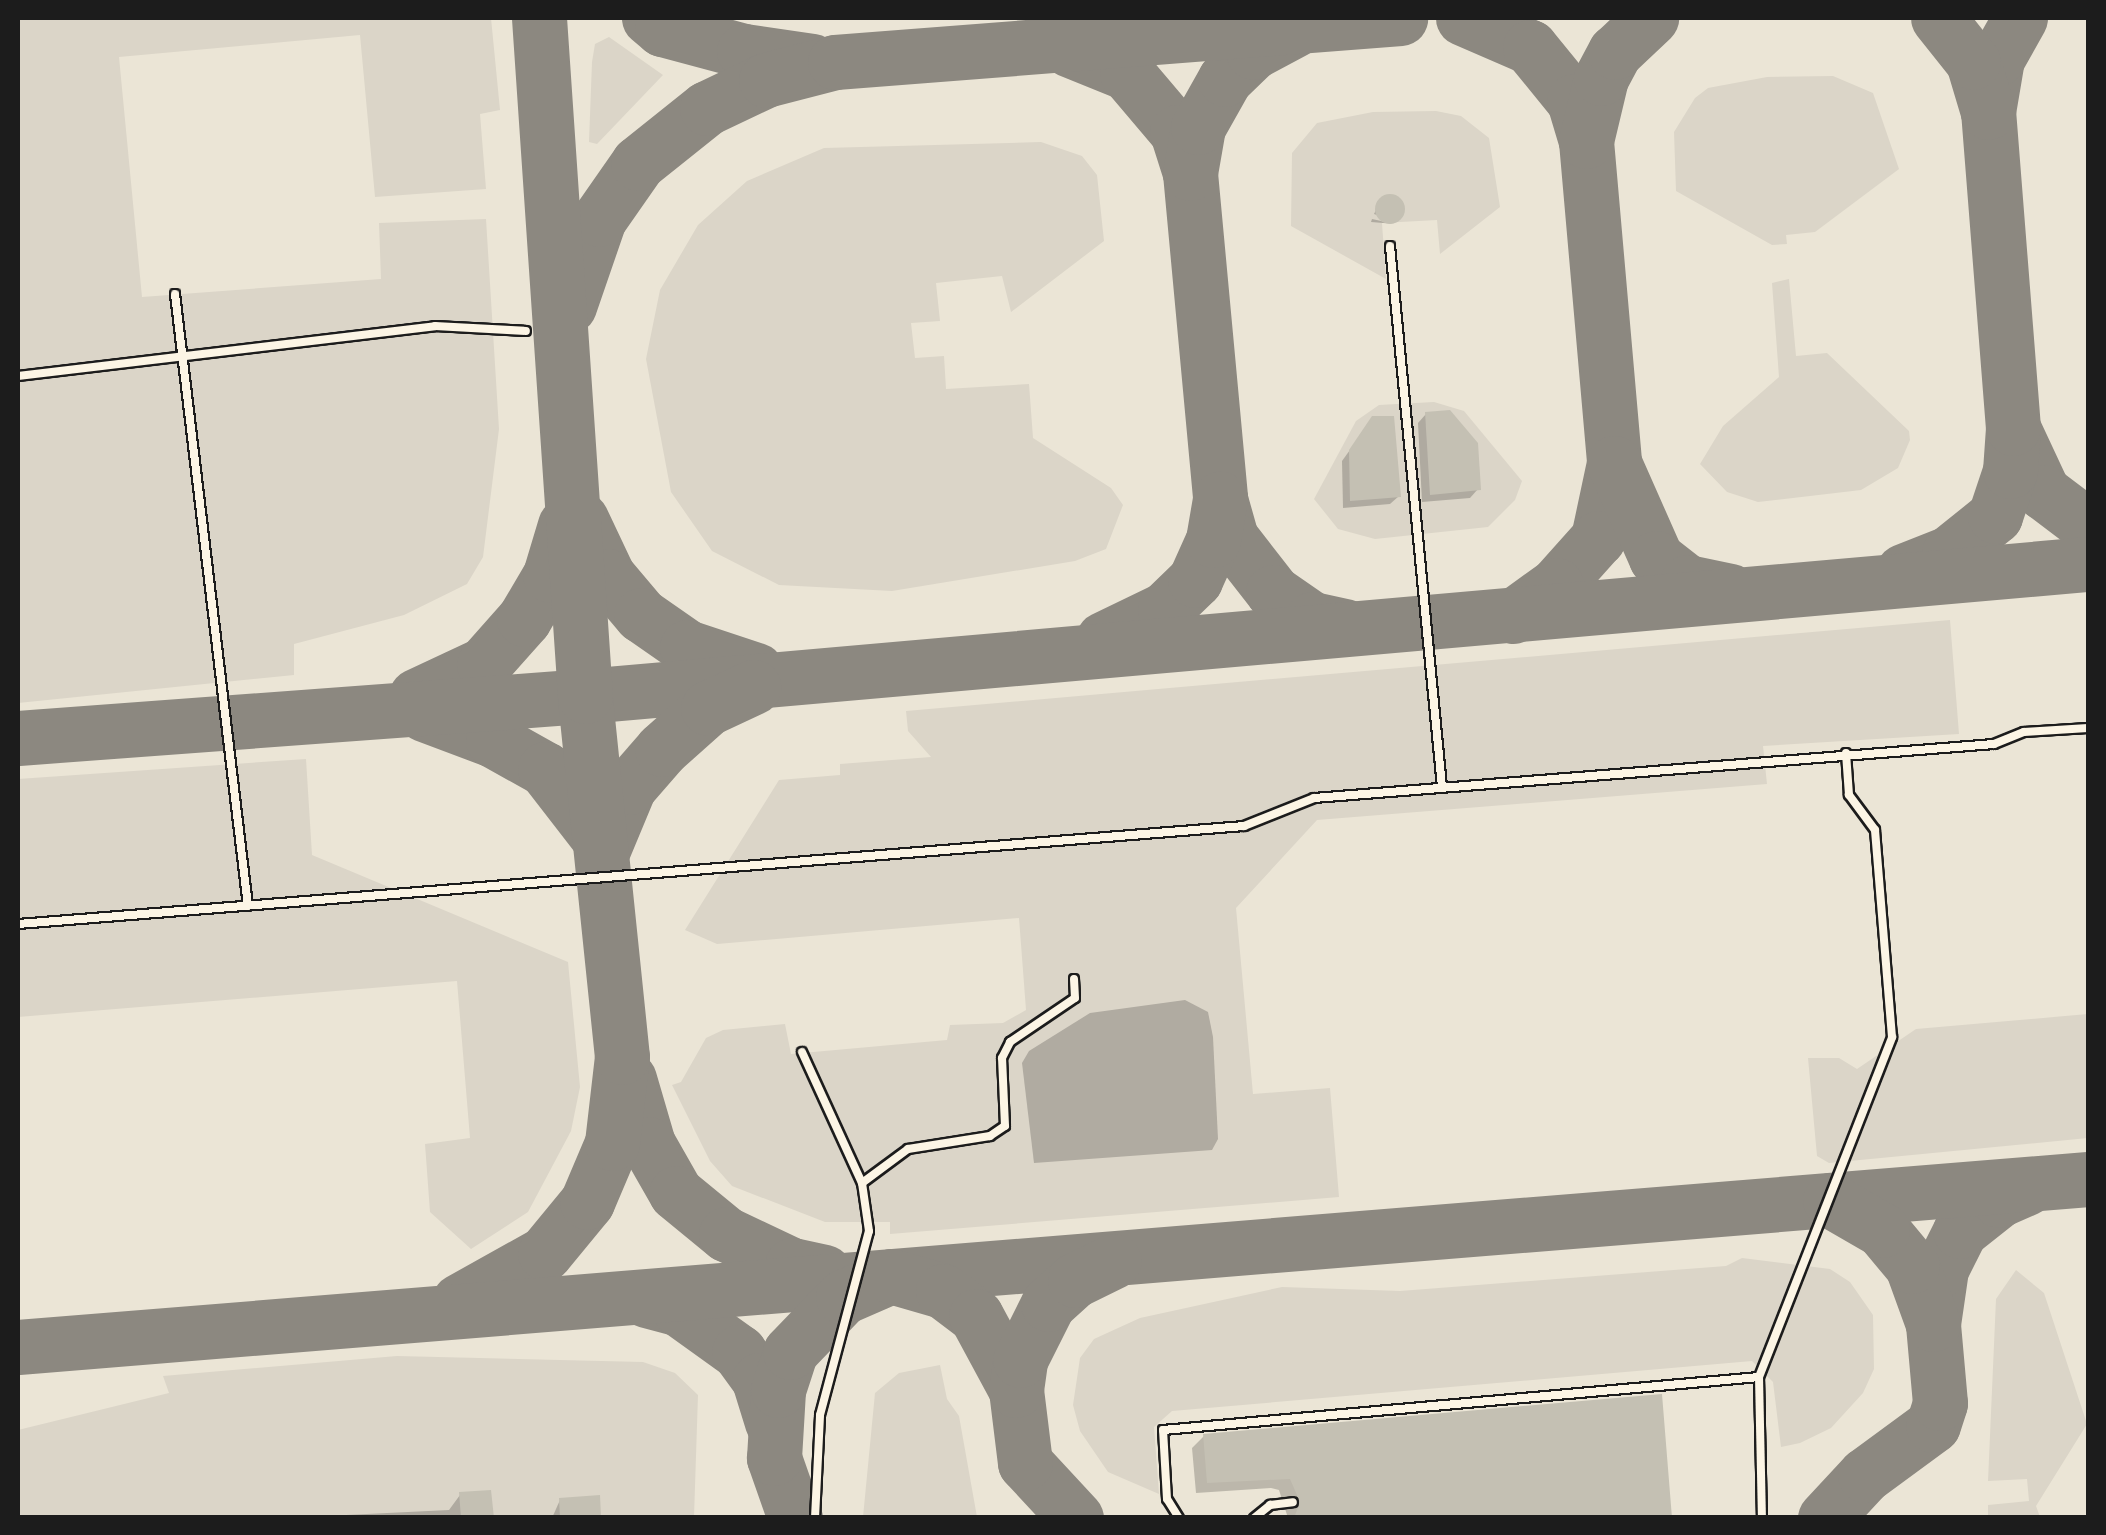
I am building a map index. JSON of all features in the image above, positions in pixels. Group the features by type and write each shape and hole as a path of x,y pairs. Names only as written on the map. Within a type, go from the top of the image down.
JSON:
{"lane":[{"path":"1390,246 1442,787"},
{"path":"176,294 248,906"},
{"path":"18,376 435,326 526,331"},
{"path":"18,924 1244,826 1314,798 1994,744 2024,732 2088,728"},
{"path":"1762,1518 1758,1377 1892,1037 1875,830 1849,795 1846,754"},
{"path":"862,1183 908,1149 978,1139 1004,1126 1002,1058 1010,1042 1075,998 1074,979"},
{"path":"802,1052 862,1183 869,1231 820,1415 815,1518"},
{"path":"1179,1518 1167,1499 1163,1430 1758,1377"},
{"path":"1254,1518 1270,1505 1293,1502"}],"shaded area":[{"path":"18,18 2088,18 2088,1517 18,1517"},
{"path":"18,18 491,18 500,110 480,114 486,189 375,197 360,35 119,57 142,297 381,279 379,223 486,219 499,429 483,557 467,584 404,615 294,644 294,675 18,703"},
{"path":"609,37 663,75 597,144 589,142 592,62 595,44"},
{"path":"1833,76 1873,93 1899,169 1815,232 1786,235 1787,244 1772,245 1676,191 1674,132 1695,98 1708,88 1767,77"},
{"path":"1436,111 1461,116 1489,138 1500,207 1440,254 1437,220 1382,223 1386,279 1291,226 1292,153 1317,123 1373,112"},
{"path":"1041,142 1082,156 1097,175 1104,241 1011,312 1002,276 936,283 940,321 911,323 915,358 944,356 946,389 1029,384 1033,438 1111,488 1123,505 1106,549 1075,561 892,591 779,585 712,551 671,492 646,359 660,290 698,225 747,181 824,148"},
{"path":"1789,279 1796,356 1827,353 1909,431 1910,440 1898,468 1861,490 1758,502 1727,492 1700,464 1723,426 1779,377 1772,283"},
{"path":"1434,402 1464,411 1522,481 1515,500 1488,527 1375,539 1338,529 1314,499 1356,421 1379,405"},
{"path":"1950,620 1959,734 1763,746 1767,784 1317,820 1236,908 1253,1094 1330,1088 1339,1197 890,1234 890,1222 825,1222 732,1186 710,1161 672,1085 681,1082 706,1038 723,1030 785,1024 791,1054 947,1040 950,1025 1003,1023 1026,1010 1019,918 717,944 685,930 779,780 840,775 840,764 931,757 908,731 906,711"},
{"path":"306,759 312,855 568,962 580,1087 571,1131 528,1212 471,1249 430,1212 425,1144 470,1138 457,981 18,1017 18,779"},
{"path":"1185,1000 1208,1012 1213,1037 1218,1139 1212,1150 1034,1163 1022,1063 1029,1051 1090,1013"},
{"path":"2088,1014 2088,1138 1829,1163 1817,1156 1808,1058 1839,1058 1857,1069 1916,1029"},
{"path":"1742,1258 1830,1269 1850,1282 1873,1315 1874,1369 1863,1393 1831,1428 1800,1443 1781,1447 1773,1382 1752,1361 1172,1411 1154,1427 1159,1494 1108,1472 1080,1431 1073,1405 1080,1358 1094,1339 1140,1318 1282,1287 1400,1291 1726,1266"},
{"path":"2016,1270 2044,1293 2087,1424 2036,1506 2040,1517 1988,1517 1988,1505 2029,1501 2027,1479 1988,1481 1996,1299"},
{"path":"397,1356 643,1362 675,1373 698,1395 694,1517 18,1517 18,1430 169,1393 163,1376"},
{"path":"940,1365 947,1399 959,1416 977,1517 863,1517 875,1393 899,1373"}],"building":[{"path":"1390,194 1401,198 1405,209 1401,220 1390,224 1379,220 1375,209 1379,198"},
{"path":"1450,410 1478,443 1481,490 1430,495 1425,412"},
{"path":"1372,416 1394,416 1401,497 1350,501 1349,450"},
{"path":"1662,1394 1672,1518 1294,1518 1300,1502 1290,1479 1207,1483 1203,1434"},
{"path":"491,1490 494,1518 461,1518 459,1492"},
{"path":"600,1495 601,1518 560,1518 559,1498"}],"taxiway":[{"path":"459,1301 545,1253 587,1202 612,1143 622,1057 585,696 539,18"},
{"path":"649,18 662,29 744,51 812,61"},
{"path":"569,306 599,219 638,163 707,108 766,80 835,62 1400,18"},
{"path":"1463,18 1530,47 1574,101 1586,141 1614,463 1598,538 1556,585 1513,616"},
{"path":"1586,141 1601,78 1615,52 1651,18"},
{"path":"1903,571 1949,553 1995,516 2010,471 2013,428 1988,112 1973,62 1938,18"},
{"path":"1988,112 1997,59 2020,18"},
{"path":"1190,173 1198,127 1225,79 1253,52 1294,30"},
{"path":"1068,49 1127,73 1177,132 1190,173 1220,499 1231,538 1273,592 1312,619 1346,626"},
{"path":"2013,428 2043,492 2088,526"},
{"path":"1614,463 1656,558 1687,582 1730,591"},
{"path":"1103,639 1165,609 1195,580 1213,540 1220,499"},
{"path":"581,519 608,576 641,615 687,647 756,670"},
{"path":"416,696 484,664 524,619 550,575 565,525"},
{"path":"18,738 585,696 2088,564"},
{"path":"604,847 629,787 662,749 708,708 753,687"},
{"path":"424,714 493,740 545,769 600,840"},
{"path":"629,1079 648,1144 676,1193 726,1234 792,1265 824,1272"},
{"path":"18,1347 2088,1179"},
{"path":"1933,1324 1941,1269 1960,1231 1999,1200 2026,1188"},
{"path":"1825,1518 1865,1475 1933,1425 1940,1403 1933,1324 1912,1266 1882,1230 1830,1200"},
{"path":"1076,1518 1025,1463 1016,1390 1020,1360 1048,1304 1075,1280 1114,1261"},
{"path":"795,1518 774,1458 778,1390 790,1352 843,1297 891,1276 943,1291 976,1316 1016,1390"},
{"path":"646,1300 679,1309 739,1352 759,1380 772,1422"}]}
